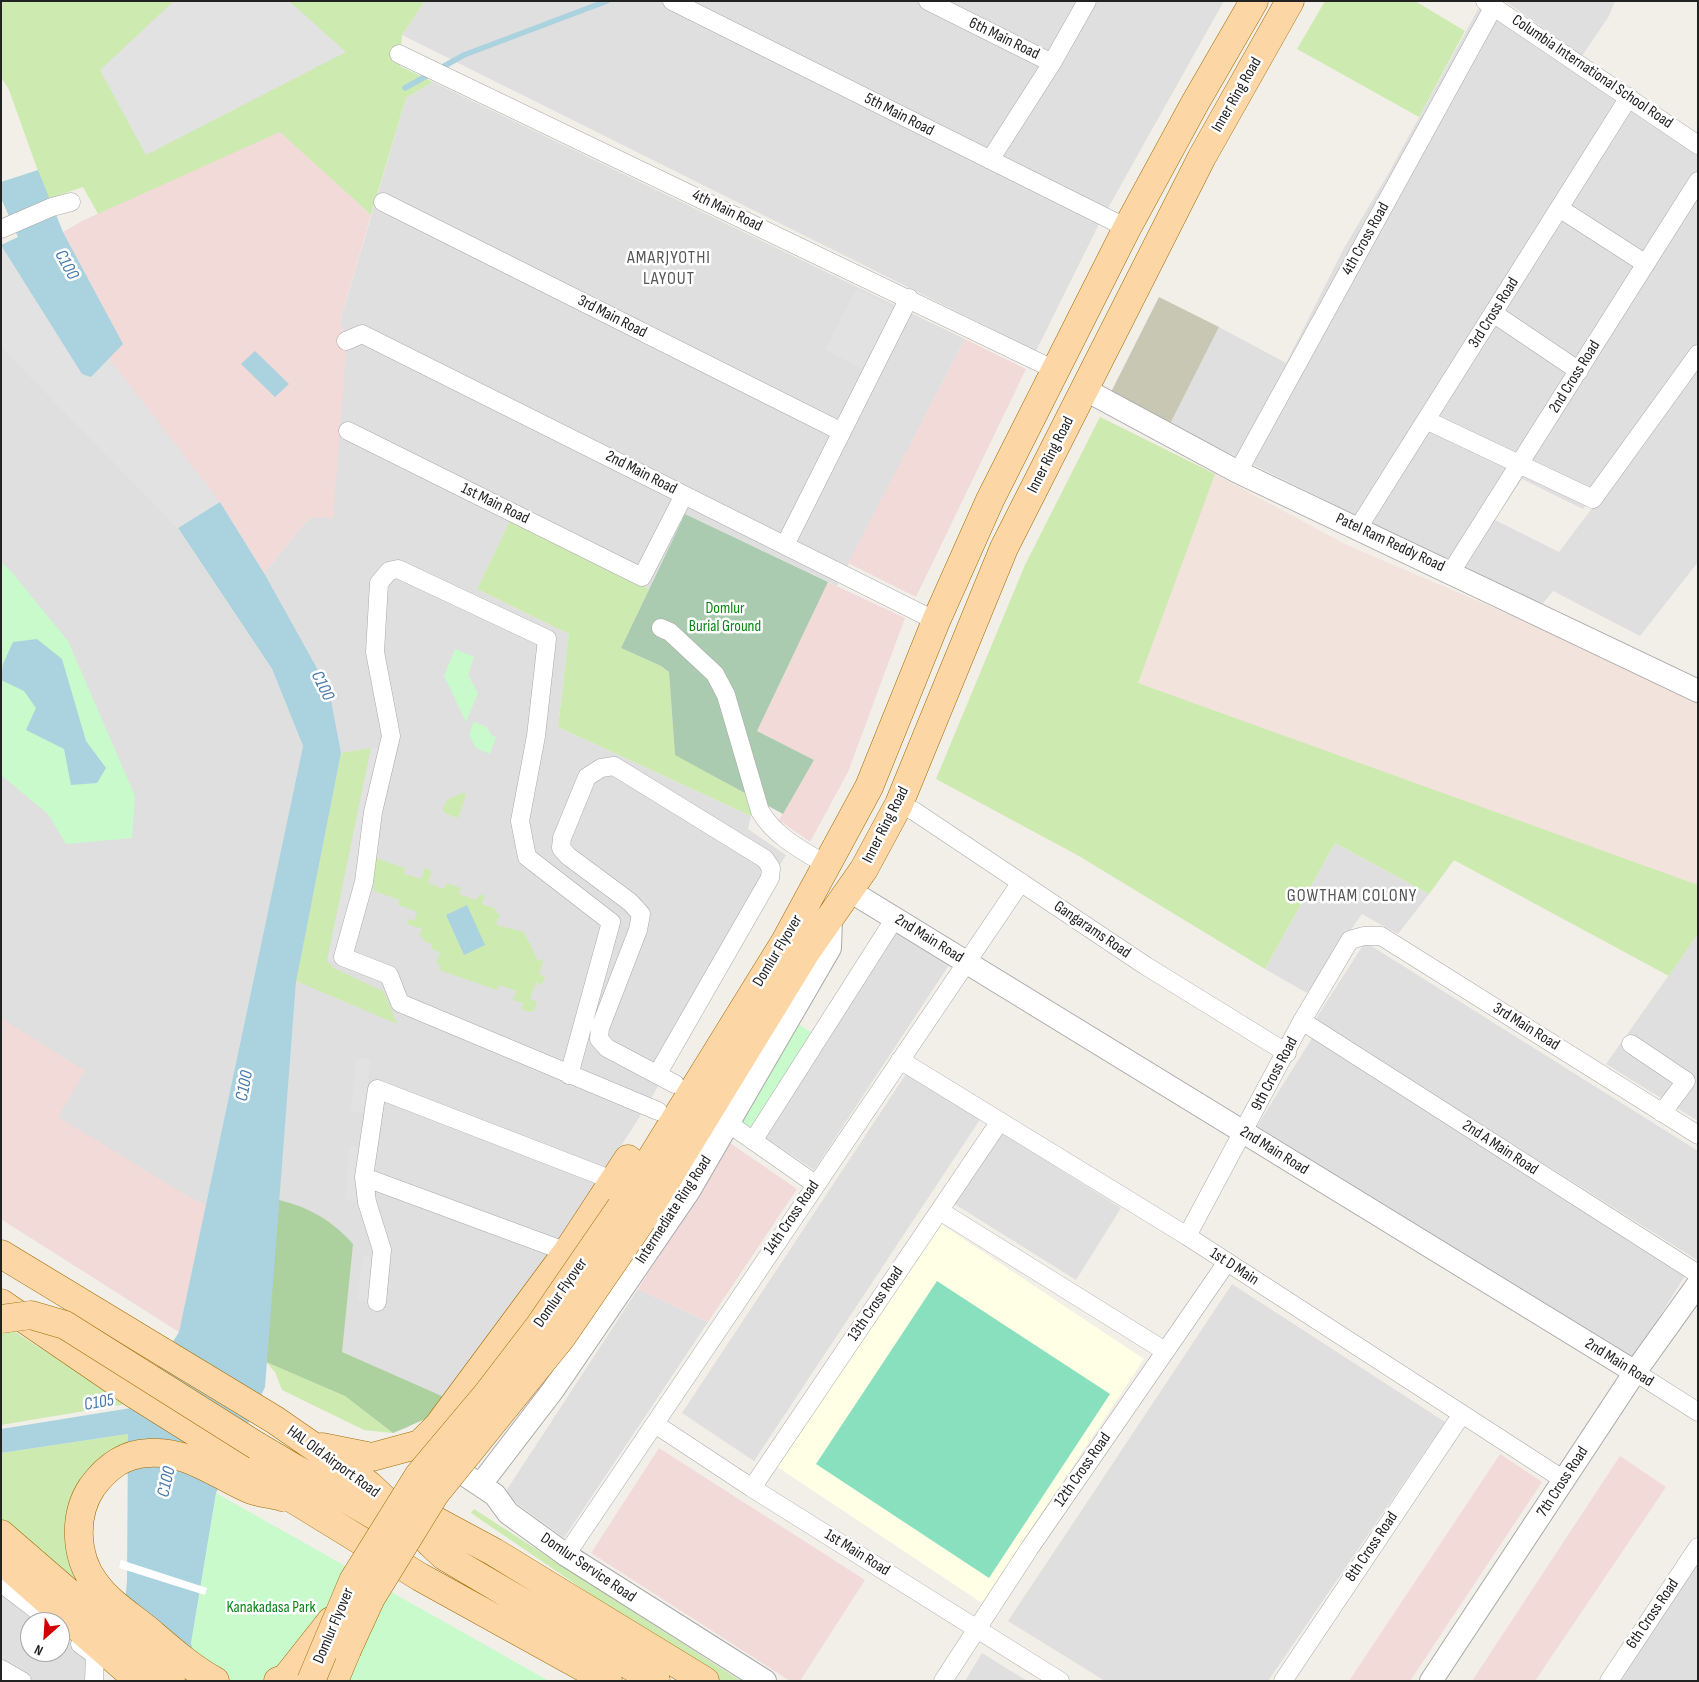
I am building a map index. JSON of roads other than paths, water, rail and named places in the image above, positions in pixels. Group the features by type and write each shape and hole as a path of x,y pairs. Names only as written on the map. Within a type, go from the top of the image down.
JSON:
{"main road":[{"name":"Inner Ring Road","path":"809,900 870,787 936,621 990,500 1127,228 1195,103 1254,1"},
{"name":"Inner Ring Road","path":"831,917 850,891 899,804 1004,548 1202,157 1290,1"},
{"path":"313,1446 372,1456 420,1444 438,1426 567,1252 658,1111 667,1079 775,924 809,900"},
{"name":"Domlur Flyover","path":"334,1681 371,1598 435,1494 561,1338 809,900"},
{"name":"Domlur Flyover","path":"311,1681 353,1581 419,1475 488,1393 540,1324 631,1214 831,917"},
{"name":"HAL Old Airport Road","path":"1,1254 275,1420 369,1485 444,1556 656,1681"},
{"path":"1,1303 134,1394 244,1463 444,1556"},
{"path":"1,1318 31,1315 66,1325 293,1499 420,1577 608,1681"},
{"path":"215,1681 181,1658 95,1584 83,1562 79,1538 79,1519 90,1490 103,1472 115,1462 145,1453 172,1453 192,1459 244,1463"},
{"path":"369,1485 494,1552 652,1646 705,1681"},
{"path":"1,1534 171,1681"},
{"path":"1,1560 139,1681"},
{"path":"278,1681 286,1678 314,1645 342,1606"},
{"path":"347,1650 348,1681"},
{"path":"551,1650 573,1681"}],"street":[{"name":"5th Main Road","path":"672,1 1127,228"},
{"name":"6th Main Road","path":"928,1 1052,63"},
{"path":"990,160 1052,63 1087,1"},
{"name":"Columbia International School Road","path":"1490,4 1698,145"},
{"name":"4th Cross Road","path":"1238,472 1490,4"},
{"name":"4th Main Road","path":"399,54 909,298 1055,370"},
{"name":"3rd Cross Road","path":"1358,528 1628,97"},
{"name":"2nd Cross Road","path":"1451,572 1698,181"},
{"path":"1,229 52,207 71,202"},
{"name":"3rd Main Road","path":"383,202 842,432"},
{"path":"1559,208 1646,264"},
{"path":"785,545 909,298"},
{"path":"1494,313 1579,371"},
{"name":"2nd Main Road","path":"346,342 362,334 936,621"},
{"path":"1426,420 1519,466 1593,499 1698,354"},
{"name":"Patel Ram Reddy Road","path":"1084,389 1238,472 1451,572 1698,692"},
{"name":"1st Main Road","path":"348,431 642,577 684,495"},
{"path":"569,1074 611,922 527,857 520,821 536,736 547,639 398,569 389,571 384,573 379,582 375,652 391,736 373,812 364,882 343,957 389,975 400,1003 569,1074 658,1111"},
{"path":"661,628 670,632 715,674 726,695 760,811 767,823 804,851 827,865"},
{"path":"614,766 766,859 771,868 770,878 667,1079 606,1048 599,1040 600,1028 638,930 640,914 630,902 568,856 561,848 562,838 587,777 601,768 614,766"},
{"name":"Gangarams Road","path":"899,804 914,811 1146,966 1287,1053"},
{"name":"14th Cross Road","path":"566,1555 815,1184 1021,882"},
{"name":"2nd Main Road","path":"850,891 1698,1412"},
{"name":"Intermediate Ring Road","path":"481,1484 558,1382 689,1191 830,948 831,917"},
{"path":"753,1141 895,918"},
{"name":"3rd Main Road","path":"1350,940 1364,936 1381,936 1698,1135"},
{"name":"9th Cross Road","path":"1187,1236 1302,1022 1350,940"},
{"name":"2nd A Main Road","path":"1302,1022 1698,1274"},
{"path":"1631,1044 1686,1081 1662,1113"},
{"name":"1st D Main","path":"900,1060 1187,1236 1564,1480"},
{"path":"377,1302 382,1250 367,1202 364,1177 377,1089 614,1181"},
{"name":"13th Cross Road","path":"752,1488 1000,1121"},
{"path":"728,1124 815,1184"},
{"path":"364,1177 567,1252"},
{"path":"940,1210 1165,1352"},
{"name":"12th Cross Road","path":"943,1681 1029,1549 1227,1262"},
{"name":"7th Cross Road","path":"1431,1681 1635,1372 1698,1284"},
{"name":"8th Cross Road","path":"1283,1681 1462,1414"},
{"name":"1st Main Road","path":"655,1424 752,1488 1060,1681"},
{"name":"Domlur Service Road","path":"420,1444 481,1484 495,1495 508,1513 566,1555 765,1681"},
{"name":"6th Cross Road","path":"1609,1681 1698,1547"},
{"path":"1,1583 39,1612"},
{"path":"70,1636 95,1655 94,1681"},
{"path":"1,1669 22,1681"}],"water":[{"name":"C100","path":"38,170 63,232 123,344 91,377 82,374 1,245 18,237 1,198 1,182"},
{"path":"255,351 289,384 275,397 241,364"},
{"name":"C100","path":"220,502 264,573 329,690 341,753 296,982 265,1387 216,1493 191,1643 202,1681 118,1681 127,1581 128,1434 1,1453 1,1429 131,1408 179,1332 303,746 272,669 178,528"},
{"path":"37,639 62,659 86,741 106,768 97,783 71,785 64,749 26,730 36,708 24,691 1,680 3,664 13,642"},
{"path":"467,905 485,945 464,955 446,915"}],"waterway":[{"path":"405,88 464,55 607,1"}],"district":[{"name":"AMARJYOTHI LAYOUT","path":"669,268"},
{"name":"GOWTHAM COLONY","path":"1352,896"}],"park label":[{"name":"Domlur Burial Ground","path":"725,618"},
{"name":"Kanakadasa Park","path":"271,1608"}],"water label":[{"name":"C105","path":"99,1403"}]}
